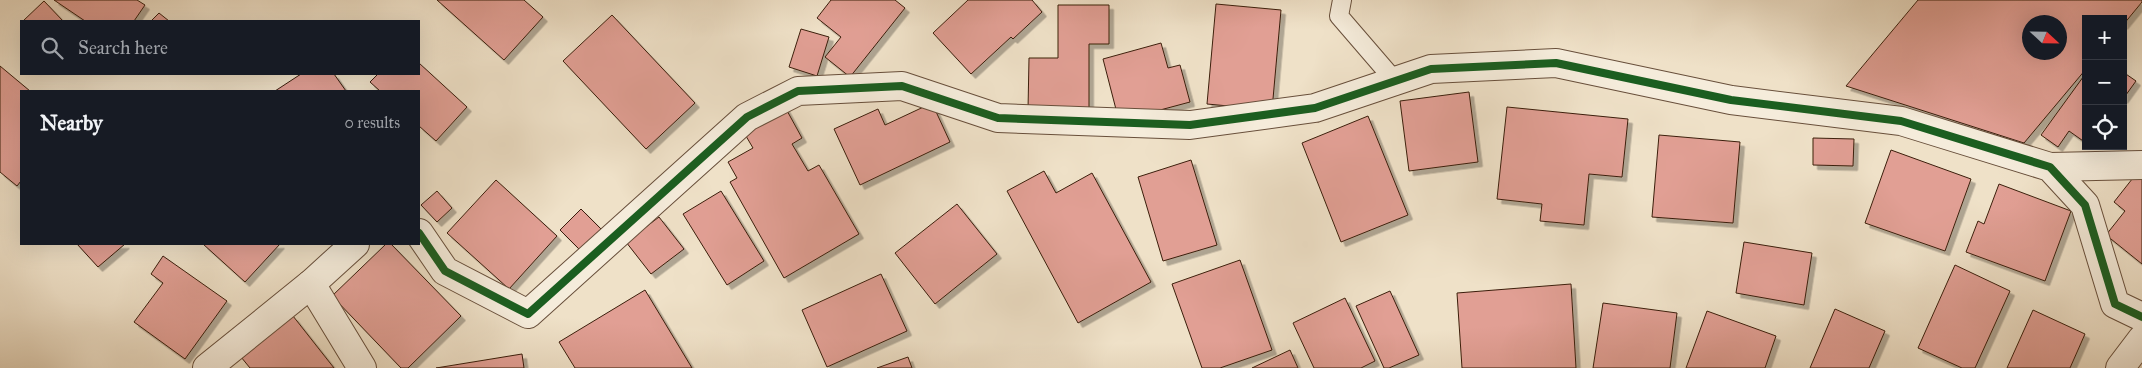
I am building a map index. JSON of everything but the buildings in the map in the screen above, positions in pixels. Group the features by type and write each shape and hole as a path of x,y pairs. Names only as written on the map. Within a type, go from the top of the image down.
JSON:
{"street":[{"path":"420,234 445,271 528,314 747,117 798,91 902,86 998,118 1190,125 1315,108 1431,69 1556,62 1731,100 1901,121 2050,167 2142,165"},
{"path":"2050,167 2085,205 2115,304 2142,317"},
{"path":"207,368 311,284 354,245"},
{"path":"311,284 362,368"},
{"path":"2120,368 2142,339"}],"lane":[{"path":"1342,0 1339,16 1395,81"}],"cycle path":[{"path":"420,234 445,271 528,314 747,117 798,91 902,86 998,118 1190,125 1315,108 1431,69 1556,63 1731,100 1901,121 2050,167 2085,205 2115,304 2142,317"}]}
